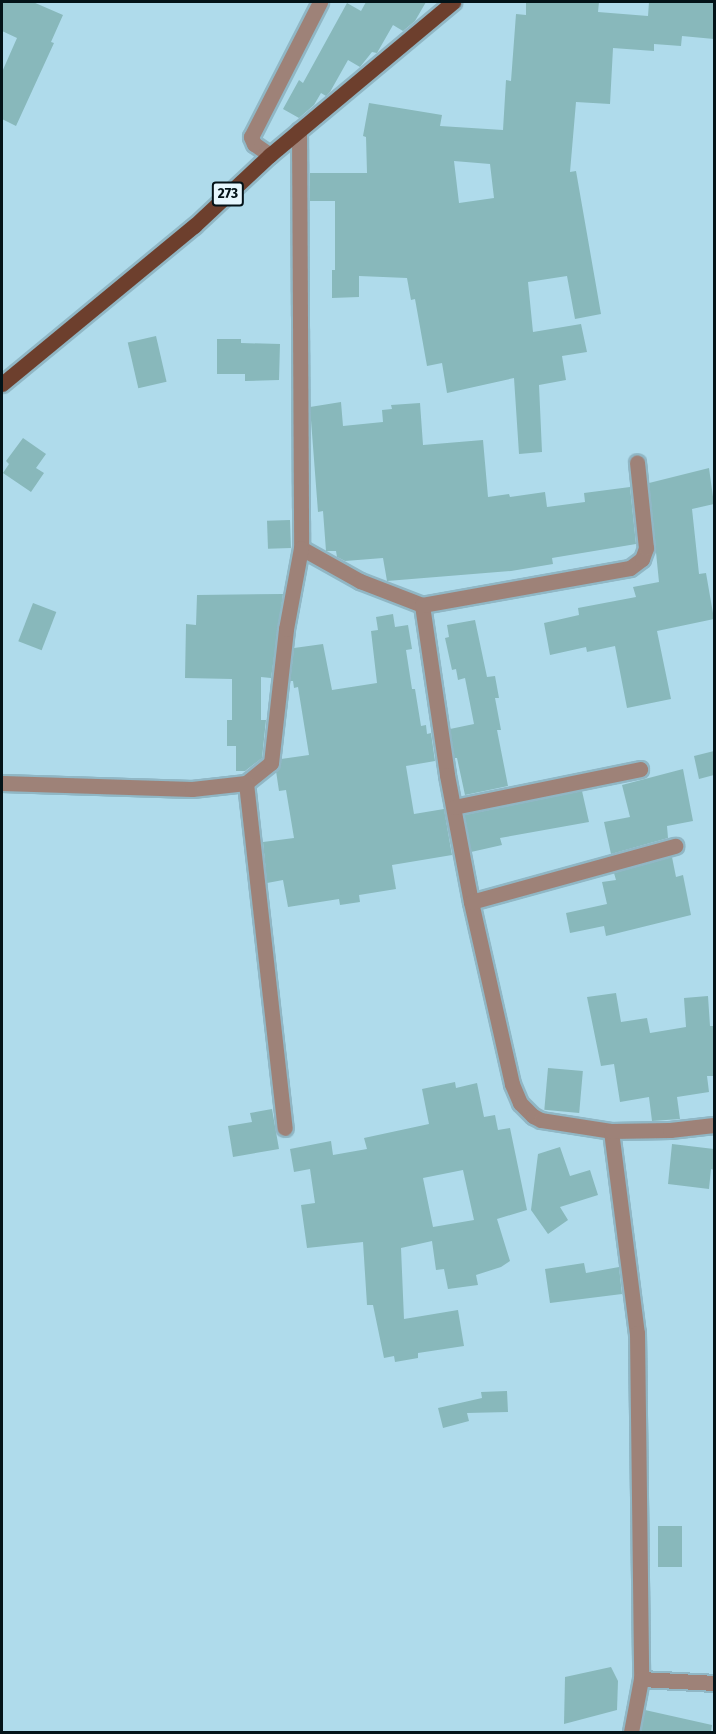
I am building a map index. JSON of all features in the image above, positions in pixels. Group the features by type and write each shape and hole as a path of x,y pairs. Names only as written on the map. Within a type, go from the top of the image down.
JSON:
{"main road":[{"name":"273","path":"2,384 194,226 270,155 453,2"}],"street":[{"path":"270,155 254,144 251,137 320,2"},
{"path":"2,783 192,789 246,783 271,763 286,629 301,548 299,130"},
{"path":"301,548 360,581 422,605 630,568 642,559 646,548 637,462"},
{"path":"422,605 447,775 471,902 512,1084 520,1103 533,1116 541,1120 611,1131 670,1130 714,1125"},
{"path":"454,807 640,769"},
{"path":"246,783 285,1128"},
{"path":"471,902 675,846"},
{"path":"611,1131 637,1333 641,1679 631,1732"},
{"path":"641,1679 714,1683"}],"building":[{"path":"2,2 33,2 63,15 51,42 54,43 16,126 2,119 2,72 17,38 2,31"},
{"path":"366,2 426,2 415,21 403,31 393,25 377,53 372,52 360,67 348,60 330,92 326,96 321,93 314,105 299,118 283,109 299,80 303,83 347,3 361,11"},
{"path":"526,2 599,2 598,12 648,16 649,2 714,2 714,39 682,36 681,46 654,44 654,51 613,48 610,104 576,102 570,172 576,171 601,314 575,319 567,276 528,282 533,332 581,324 587,352 562,356 566,380 539,385 542,452 519,454 514,378 447,393 442,363 427,366 415,299 411,300 407,278 359,276 359,297 332,298 332,270 335,270 335,201 310,201 310,173 367,173 366,137 363,136 369,103 442,115 440,126 503,130 506,80 511,81 516,14 526,15","holes":["454,161 490,164 494,198 459,203"]},
{"path":"156,336 167,382 138,388 128,343"},
{"path":"217,339 241,339 241,343 280,344 279,380 245,381 245,374 217,374"},
{"path":"341,402 343,426 383,422 382,410 392,409 391,405 420,403 423,445 483,440 488,497 509,494 510,497 545,492 547,507 585,502 584,493 630,487 636,544 552,558 553,564 511,571 387,581 383,558 345,561 337,557 336,551 326,551 323,511 318,512 310,407"},
{"path":"23,438 46,454 36,468 44,473 31,492 3,473 9,464 6,461"},
{"path":"709,468 714,504 692,509 699,574 706,573 714,619 657,631 671,699 627,708 615,646 587,652 586,647 550,655 544,623 579,615 578,608 636,597 633,587 659,582 649,483"},
{"path":"290,520 291,548 268,549 267,521"},
{"path":"283,594 271,678 261,677 261,720 266,720 262,758 245,771 236,771 236,746 227,746 227,720 232,720 232,679 185,678 186,624 196,625 197,595"},
{"path":"33,603 56,612 42,650 18,641"},
{"path":"393,614 395,627 408,625 412,649 406,650 412,689 415,689 421,726 426,725 427,734 431,733 435,761 406,766 414,814 444,809 452,855 392,865 396,889 359,895 360,902 340,905 339,899 288,907 283,880 267,883 263,842 294,838 286,790 279,791 276,771 281,759 309,755 298,687 294,688 293,681 290,681 294,648 323,644 332,690 377,683 371,631 378,630 376,617"},
{"path":"475,620 487,677 495,676 499,698 495,698 501,730 497,730 508,786 465,795 457,758 454,758 450,729 474,724 465,678 458,680 456,669 452,670 445,638 449,637 447,625"},
{"path":"714,751 714,775 699,779 694,756"},
{"path":"683,769 693,821 667,826 668,838 611,854 604,822 630,817 622,785"},
{"path":"582,791 589,822 500,838 502,845 471,852 464,815"},
{"path":"672,857 676,877 683,875 691,915 606,936 604,926 570,933 566,913 607,904 602,882 616,880 614,873"},
{"path":"616,993 621,1022 647,1018 650,1033 686,1027 684,998 708,996 710,1026 714,1026 714,1076 707,1076 709,1092 677,1097 680,1119 652,1121 649,1097 620,1102 614,1064 601,1066 587,997"},
{"path":"548,1068 583,1071 579,1113 544,1110"},
{"path":"455,1082 456,1088 477,1083 484,1117 495,1115 498,1130 510,1128 527,1210 497,1219 510,1261 501,1267 476,1275 478,1285 448,1289 444,1269 436,1270 432,1241 401,1248 404,1319 458,1310 464,1346 418,1353 418,1358 395,1362 394,1356 384,1358 373,1305 367,1305 363,1242 307,1248 301,1205 315,1203 310,1169 294,1172 290,1149 331,1141 333,1155 367,1149 364,1138 429,1124 422,1089","holes":["463,1170 474,1220 433,1227 423,1178"]},
{"path":"272,1109 279,1149 233,1157 228,1126 252,1122 250,1113"},
{"path":"672,1144 714,1149 714,1170 711,1169 709,1189 668,1184"},
{"path":"560,1147 570,1176 590,1170 598,1195 560,1207 568,1220 548,1234 531,1210 538,1154"},
{"path":"584,1263 586,1273 619,1267 622,1294 550,1303 545,1269"},
{"path":"507,1391 508,1412 467,1413 469,1421 443,1428 438,1408 482,1398 481,1392"},
{"path":"658,1526 682,1526 682,1567 658,1567"},
{"path":"611,1667 618,1681 617,1710 564,1724 565,1677"},
{"path":"645,1710 712,1725 711,1732 641,1732"}]}
